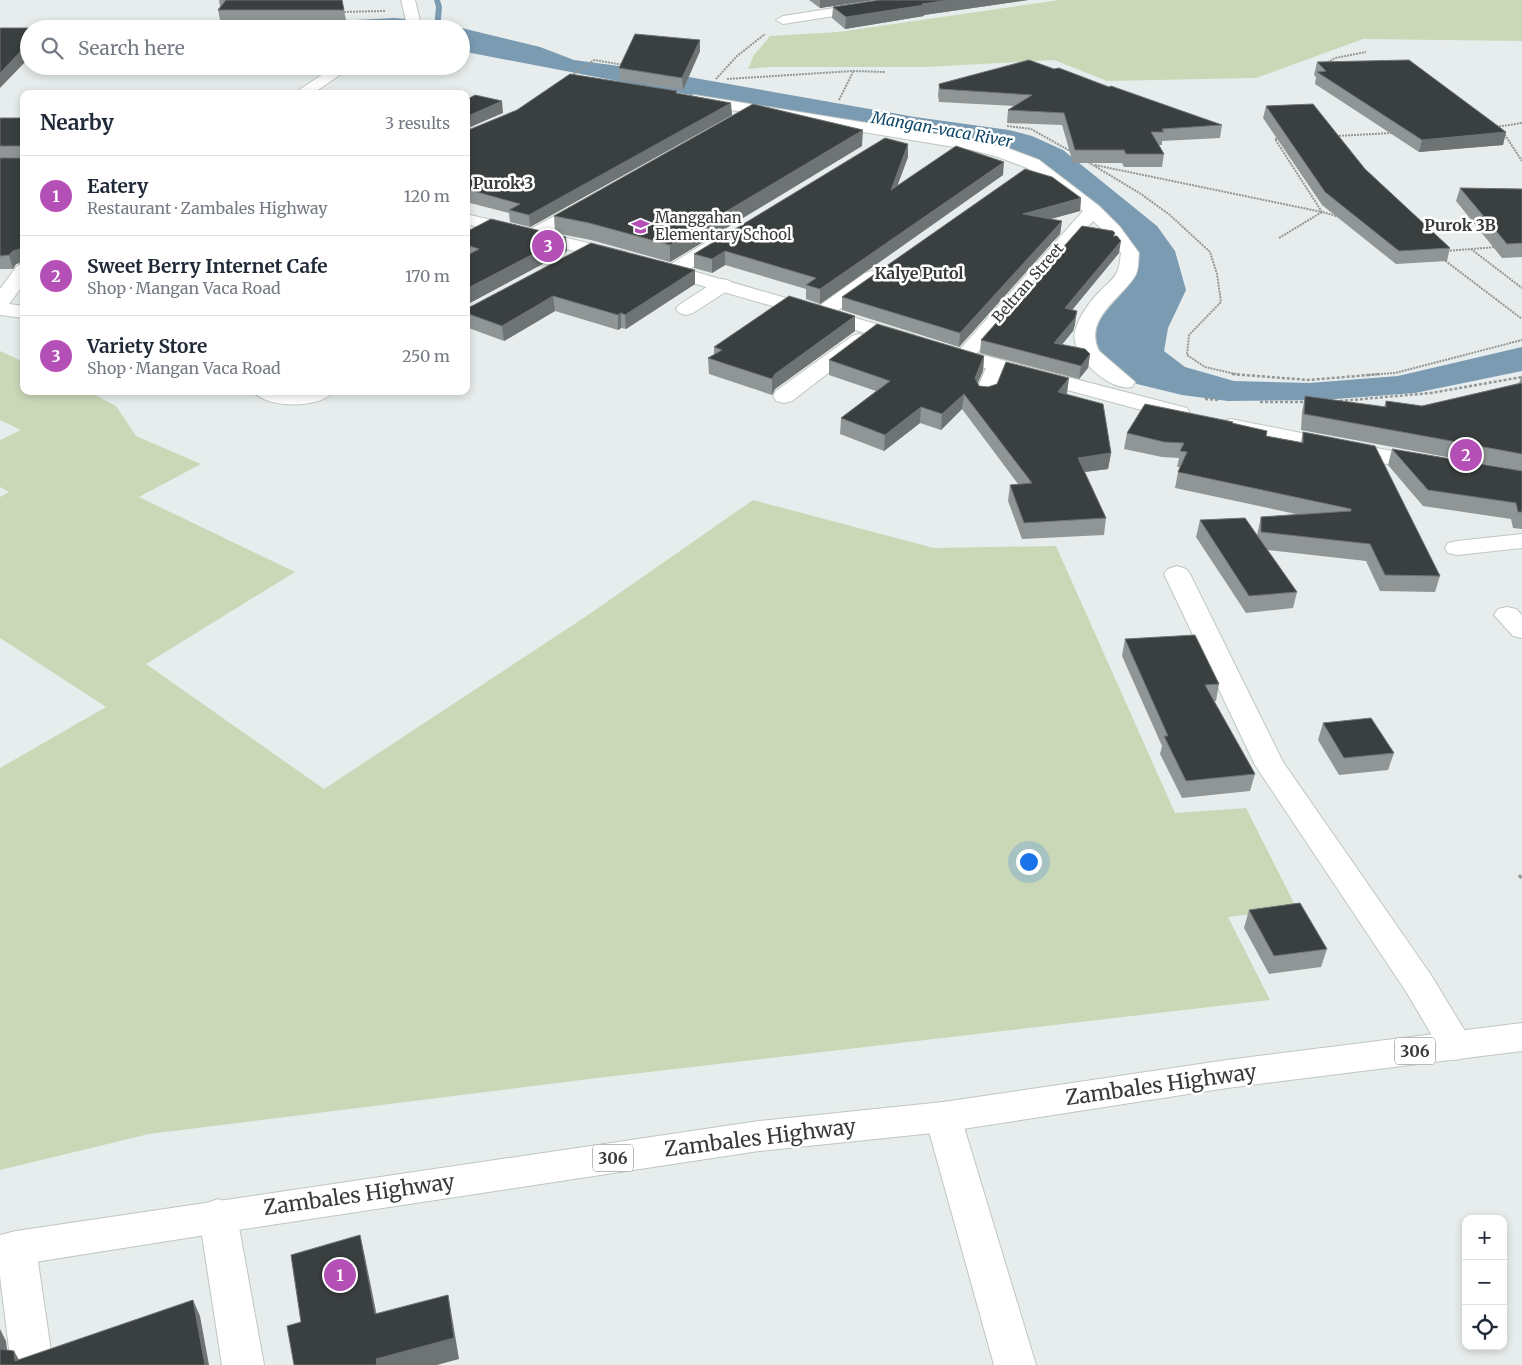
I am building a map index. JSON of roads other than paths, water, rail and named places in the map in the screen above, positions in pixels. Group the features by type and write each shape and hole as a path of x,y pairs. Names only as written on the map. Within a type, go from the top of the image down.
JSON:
{"main road":[{"path":"783,20 911,0"},
{"path":"307,90 332,75"},
{"path":"677,97 972,145 1033,164 1092,210 1114,231 1130,253 1127,272 1094,309 1082,336 1086,352 1108,372 1124,382"},
{"path":"731,124 757,109"},
{"path":"876,147 901,132"},
{"path":"1017,176 1033,164"},
{"path":"534,235 602,196"},
{"name":"Beltran Street","path":"963,357 1092,210"},
{"path":"470,220 590,248 724,285 963,357 1200,412 1324,446 1449,469"},
{"path":"673,271 741,230"},
{"path":"565,262 590,248"},
{"path":"822,313 887,267"},
{"path":"0,303 20,276"},
{"path":"686,310 724,285"},
{"path":"0,309 20,312"},
{"path":"784,396 873,329"},
{"path":"986,394 996,365"},
{"path":"274,395 287,400 306,398 313,395"},
{"path":"1457,548 1522,540"},
{"path":"1178,574 1270,764 1419,984 1456,1046"},
{"name":"Zambales Highway","path":"8,1251 218,1216 759,1136 943,1118 1236,1073 1522,1037"},
{"path":"943,1118 1015,1365"},
{"path":"218,1216 243,1365"},
{"path":"8,1251 32,1365"}],"water":[{"path":"394,18 420,20 356,20"},
{"name":"Mangan-vaca River","path":"470,30 540,47 574,60 649,70 915,117 1009,130 1032,136 1063,150 1157,226 1175,251 1186,290 1168,328 1164,351 1185,367 1234,381 1309,383 1398,376 1522,347 1522,371 1415,393 1322,400 1228,401 1182,395 1137,384 1111,366 1096,345 1094,325 1138,265 1039,163 979,141 717,100 470,53"}],"waterway":[{"path":"437,0 439,7 438,20"}],"place":[{"name":"Manggahan Elementary School","path":"641,227"},
{"name":"Variety Store","path":"548,246"},
{"name":"Sweet Berry Internet Cafe","path":"1466,455"},
{"name":"Eatery","path":"340,1275"}],"district":[{"name":"Purok 3","path":"503,183"},
{"name":"Purok 3B","path":"1460,225"},
{"name":"Kalye Putol","path":"919,273"}]}
